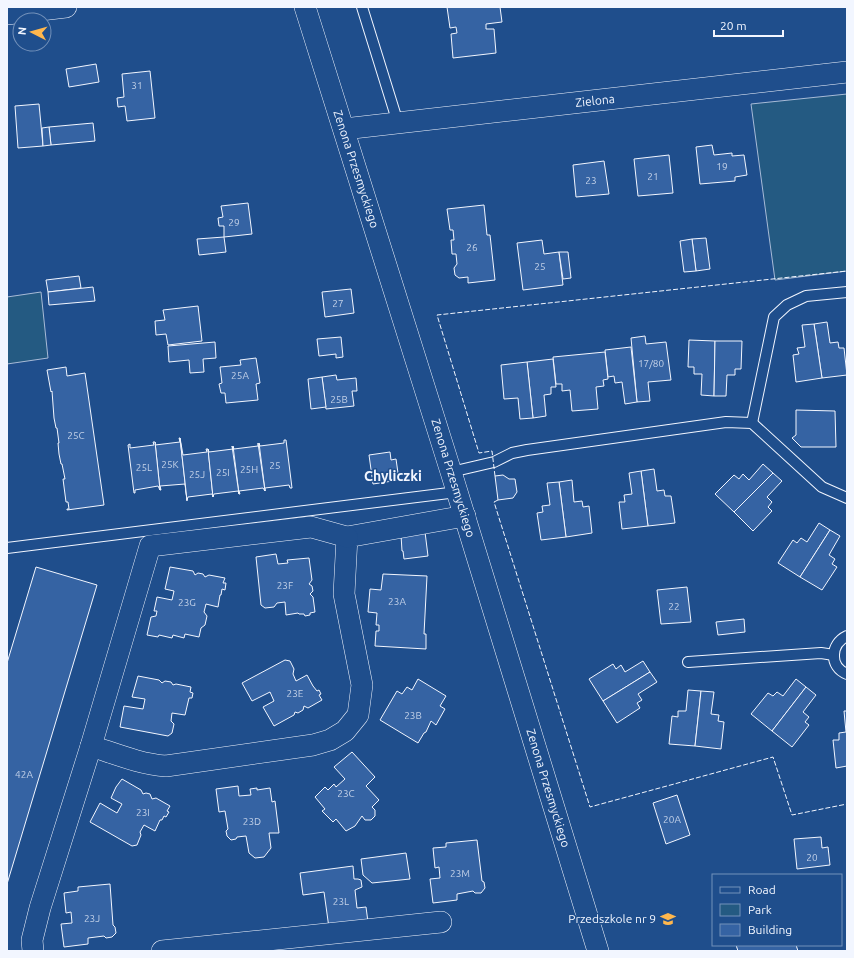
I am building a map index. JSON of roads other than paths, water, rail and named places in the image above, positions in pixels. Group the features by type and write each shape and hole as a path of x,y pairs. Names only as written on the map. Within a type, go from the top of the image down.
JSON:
{"street":[{"path":"7,14 66,7"},
{"name":"Zenona Przesmyckiego","path":"304,7 344,129 465,516 598,951"},
{"name":"Zielona","path":"344,129 847,72"},
{"path":"33,951 32,940 40,908 91,746 150,546 311,528 347,537 465,516"},
{"path":"91,746 134,760 153,765 166,766 313,745 330,740 345,731 358,715 362,685 344,594 347,537"},
{"path":"162,951 441,922"}],"lane":[{"path":"362,7 398,123"},
{"path":"752,423 774,317 787,305 806,296 847,292"},
{"path":"451,472 494,462 512,453 527,450 726,422 752,423 822,487 847,498"},
{"path":"7,548 457,492"},
{"path":"847,636 841,639 834,649 835,661 838,668 847,674"},
{"path":"688,662 821,653 834,655"}],"place":[{"name":"Przedszkole nr 9","path":"668,919"}],"district":[{"name":"Chyliczki","path":"393,476"}]}
